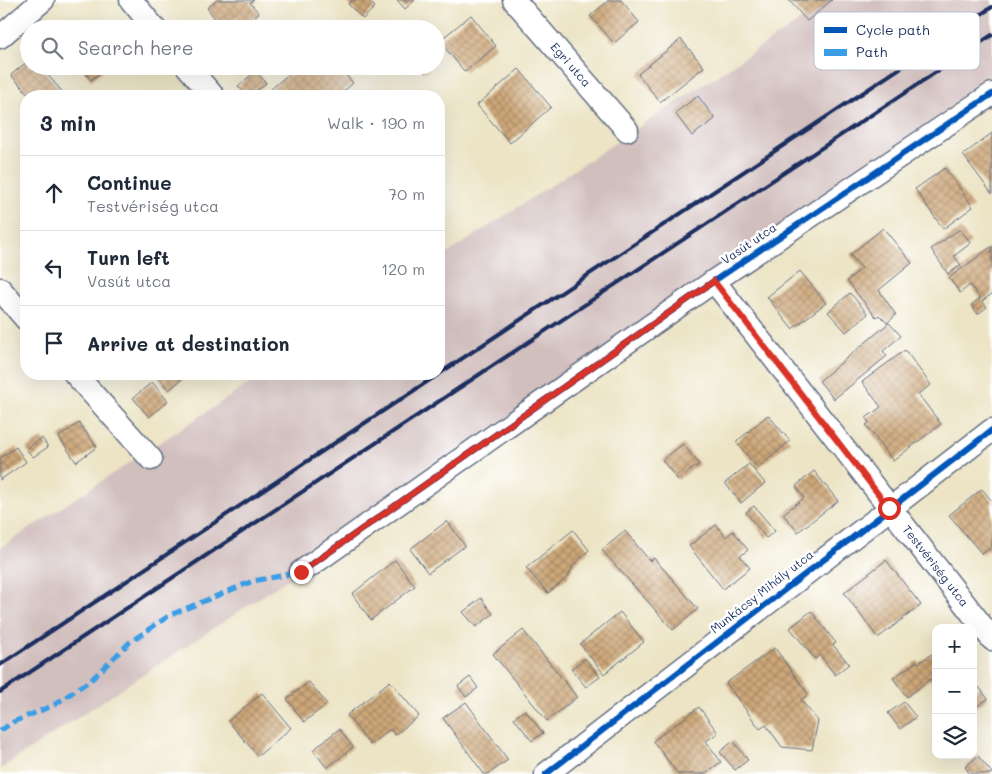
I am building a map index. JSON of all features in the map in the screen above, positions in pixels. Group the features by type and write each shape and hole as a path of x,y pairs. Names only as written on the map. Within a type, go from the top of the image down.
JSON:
{"street":[{"path":"0,37 43,0"},
{"path":"130,0 147,20"},
{"name":"Egri utca","path":"514,0 627,130"},
{"path":"195,75 208,90"},
{"name":"Vasút utca","path":"301,572 714,281 992,94"},
{"name":"Testvériség utca","path":"714,281 992,639"},
{"path":"0,289 20,312"},
{"path":"80,380 150,459"},
{"name":"Munkácsy Mihály utca","path":"546,774 992,430"}],"shaded area":[{"path":"832,0 992,0 992,103 570,393 0,769 0,548 255,380 445,380 445,255"}],"building":[{"path":"217,0 254,0 250,3 259,13 250,20 240,20 237,17 234,20 216,20 207,8"},
{"path":"352,0 368,0 375,7 363,19 348,4"},
{"path":"397,0 415,0 405,9"},
{"path":"609,0 621,0 639,22 614,43 590,16"},
{"path":"789,0 832,0 818,12 814,12 814,15 807,21"},
{"path":"471,15 496,46 465,72 445,48 445,36"},
{"path":"681,39 704,67 660,102 638,74"},
{"path":"20,68 20,75 48,75 61,90 25,90 11,75"},
{"path":"519,69 551,107 510,143 477,105"},
{"path":"87,75 97,75 91,80"},
{"path":"251,75 259,75 266,83 258,90 242,90 238,86"},
{"path":"288,75 346,75 353,83 345,90 270,90"},
{"path":"698,96 715,119 692,136 675,113"},
{"path":"992,133 992,194 963,155"},
{"path":"945,168 973,207 943,229 915,189"},
{"path":"883,228 912,263 879,290 896,315 887,323 879,315 876,317 847,281 862,268 850,255"},
{"path":"960,229 971,243 954,256 961,265 948,274 931,249"},
{"path":"992,246 992,294 982,301 987,307 978,314 971,305 980,298 970,285 960,293 949,278"},
{"path":"800,271 826,303 792,329 767,297"},
{"path":"850,293 868,314 846,332 828,312"},
{"path":"889,323 901,336 883,351 887,356 834,399 819,381"},
{"path":"905,350 931,385 918,394 941,424 893,461 866,425 869,423 866,418 881,407 862,382"},
{"path":"160,380 181,380 169,390"},
{"path":"152,382 168,401 149,417 133,398"},
{"path":"768,415 790,441 758,468 736,442"},
{"path":"79,423 97,447 76,462 59,437"},
{"path":"42,438 48,447 33,457 26,449"},
{"path":"683,444 699,464 678,480 662,460"},
{"path":"16,447 26,462 0,480 0,458"},
{"path":"749,464 765,483 741,503 725,483"},
{"path":"814,471 838,501 798,532 783,514 804,498 796,486"},
{"path":"982,489 992,501 992,547 982,554 949,515"},
{"path":"754,506 775,531 766,538 746,512"},
{"path":"447,521 465,546 428,573 410,549"},
{"path":"716,525 726,537 733,531 748,550 740,556 750,568 723,589 689,546"},
{"path":"573,530 589,550 573,566 568,577 548,593 526,568"},
{"path":"625,531 650,561 654,558 698,609 673,630 602,550"},
{"path":"395,560 415,586 371,620 352,594"},
{"path":"886,560 921,605 878,638 844,593"},
{"path":"481,598 493,614 476,627 463,612"},
{"path":"811,611 836,643 833,645 849,664 835,675 820,655 815,659 790,628"},
{"path":"620,612 644,642 604,674 580,644"},
{"path":"523,630 577,697 547,721 493,654"},
{"path":"775,648 808,694 801,700 818,721 812,750 782,747 766,725 760,729 726,683"},
{"path":"932,654 932,681 930,679 907,697 893,678 917,661 919,663"},
{"path":"585,658 600,677 586,687 571,669"},
{"path":"470,677 478,688 466,697 458,686"},
{"path":"390,681 419,716 395,735 390,729 370,745 347,715"},
{"path":"309,682 327,704 304,722 287,699"},
{"path":"979,687 988,699 977,706 977,688"},
{"path":"262,693 291,728 258,756 228,721"},
{"path":"466,702 508,760 488,774 484,774 443,718"},
{"path":"904,702 916,717 900,729 888,713"},
{"path":"699,707 718,733 706,741 721,762 705,774 678,774 653,741"},
{"path":"525,710 543,733 532,741 514,718"},
{"path":"339,729 353,747 327,768 313,750"},
{"path":"733,741 748,760 735,770 720,752"},
{"path":"977,757 992,773 970,774 965,767 977,759"}],"railway":[{"path":"980,15 992,7"},
{"path":"980,43 992,35"},
{"path":"445,370 897,70"},
{"path":"0,692 939,70"},
{"path":"0,665 430,380"}],"marked path":[{"path":"0,731 13,722 54,705 92,679 130,642 170,615 253,581 301,572"}],"cycle path":[{"path":"301,572 714,281 992,94"},
{"path":"546,774 992,430"}],"route":[{"path":"301,572 714,281 889,508"}]}
